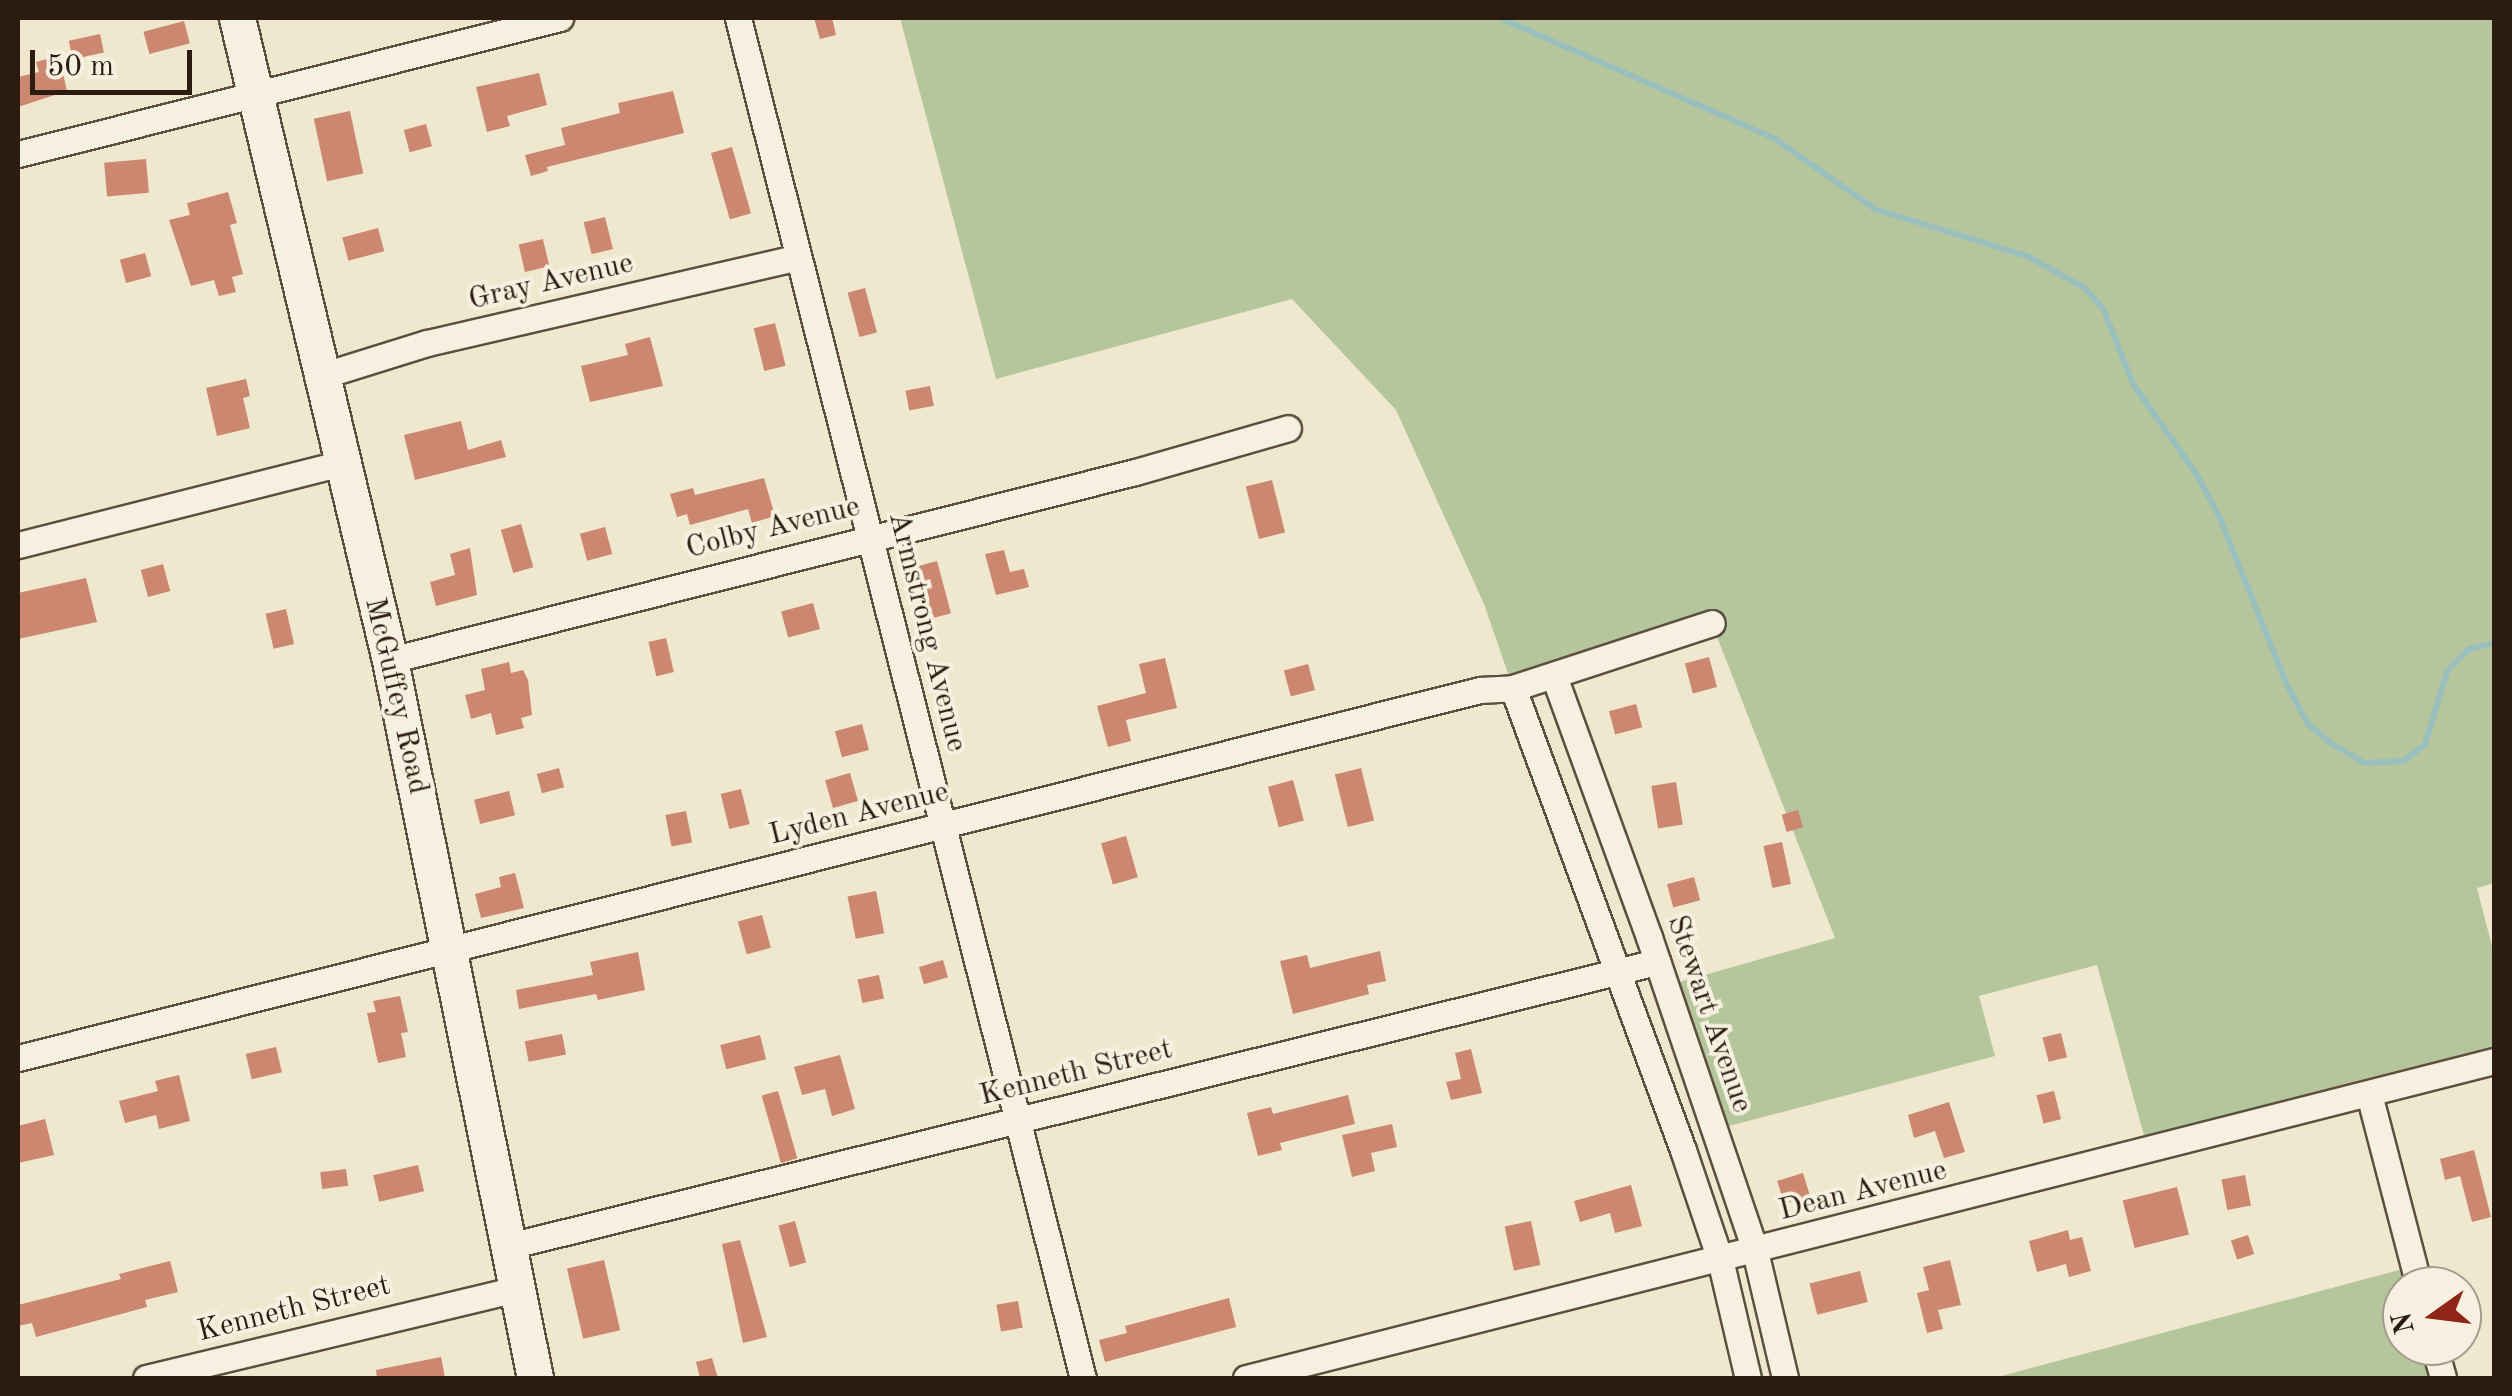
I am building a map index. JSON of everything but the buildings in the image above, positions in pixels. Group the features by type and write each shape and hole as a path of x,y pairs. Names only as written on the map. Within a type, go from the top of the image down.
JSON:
{"street":[{"name":"McGuffey Road","path":"237,18 390,660 535,1378"},
{"path":"18,154 560,18"},
{"name":"Armstrong Avenue","path":"738,18 1083,1378"},
{"name":"Gray Avenue","path":"321,376 427,344 796,258"},
{"name":"Colby Avenue","path":"390,660 1288,428"},
{"path":"18,545 342,463"},
{"name":"Lyden Avenue","path":"18,1058 1480,690 1514,688 1712,623"},
{"name":"Stewart Avenue","path":"1554,676 1658,962 1756,1251 1786,1378"},
{"path":"1514,688 1720,1259 1748,1378"},
{"name":"Kenneth Street","path":"508,1246 1658,962"},
{"name":"Dean Avenue","path":"1246,1378 2494,1061"},
{"path":"2370,1094 2414,1266"},
{"name":"Kenneth Street","path":"146,1378 516,1289"}],"green space":[{"path":"900,18 2494,18 2494,883 2477,888 2494,954 2494,1061 2148,1150 2097,965 1979,996 1995,1056 1714,1130 1666,986 1835,938 1712,624 1513,688 1484,604 1396,410 1292,299 996,379"},
{"path":"2382,1275 2382,1366 2440,1366 2443,1378 1994,1378"}],"waterway":[{"path":"1500,18 1775,139 1875,209 2027,256 2085,288 2104,310 2133,384 2197,475 2219,516 2287,685 2308,724 2332,744 2365,763 2403,761 2425,745 2447,671 2469,649 2494,643"}]}
